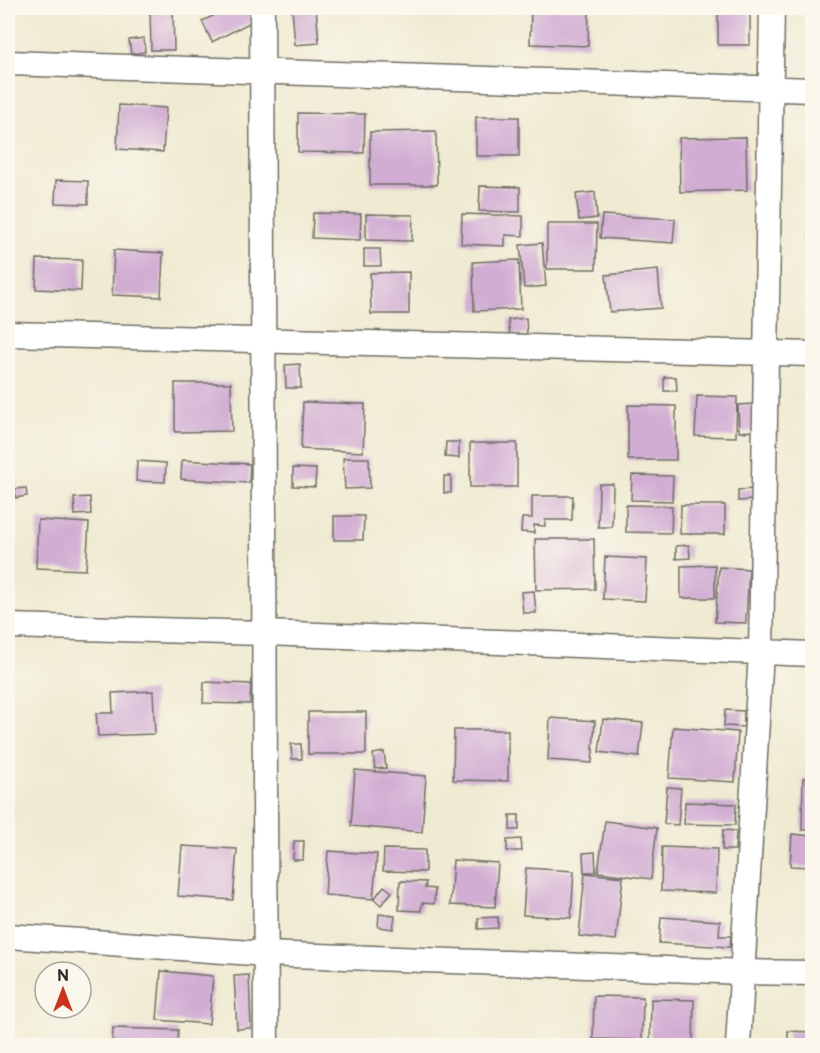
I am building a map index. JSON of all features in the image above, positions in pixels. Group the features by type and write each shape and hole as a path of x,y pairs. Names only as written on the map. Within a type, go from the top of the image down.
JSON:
{"street":[{"path":"262,8 266,1046"},
{"path":"738,1046 761,652 772,8"},
{"path":"8,63 813,90"},
{"path":"8,334 765,351 813,354"},
{"path":"8,626 266,633 813,654"},
{"path":"8,936 266,954 813,973"}],"building":[{"path":"150,8 173,8 174,50 151,50"},
{"path":"230,8 246,8 253,21 212,42 202,21"},
{"path":"292,8 316,8 319,43 295,45"},
{"path":"531,8 589,8 588,46 530,44"},
{"path":"718,8 750,8 750,45 718,45"},
{"path":"144,38 145,52 131,54 129,40"},
{"path":"119,105 166,108 163,152 117,149"},
{"path":"298,113 365,114 364,153 298,152"},
{"path":"476,117 519,117 519,156 476,156"},
{"path":"436,131 437,185 370,185 370,132"},
{"path":"746,137 747,190 680,192 679,138"},
{"path":"56,180 88,181 88,204 55,203"},
{"path":"480,186 520,187 520,212 479,211"},
{"path":"595,192 597,218 579,220 576,194"},
{"path":"313,213 361,214 360,240 312,238"},
{"path":"366,214 413,215 412,241 366,240"},
{"path":"462,214 523,216 523,236 505,235 505,246 461,244"},
{"path":"602,215 675,219 673,243 600,238"},
{"path":"809,223 812,223 812,238 809,238"},
{"path":"547,224 597,224 596,269 547,269"},
{"path":"542,243 546,286 524,288 520,245"},
{"path":"364,249 380,249 381,266 364,266"},
{"path":"114,250 163,253 161,297 112,295"},
{"path":"37,259 82,260 81,291 36,289"},
{"path":"519,260 521,309 474,311 473,262"},
{"path":"658,270 661,308 610,312 606,275"},
{"path":"409,272 409,314 371,314 370,273"},
{"path":"526,318 527,334 510,335 508,320"},
{"path":"300,364 301,388 286,388 285,365"},
{"path":"664,377 676,377 677,391 664,391"},
{"path":"175,383 231,383 232,431 175,432"},
{"path":"697,396 737,397 736,437 695,436"},
{"path":"303,402 365,404 363,452 301,449"},
{"path":"753,404 754,431 739,432 738,405"},
{"path":"628,405 676,406 676,460 628,460"},
{"path":"446,442 459,442 459,458 445,457"},
{"path":"470,443 517,443 517,487 470,487"},
{"path":"343,458 369,458 370,488 345,489"},
{"path":"182,460 250,464 249,483 181,479"},
{"path":"137,461 166,463 165,482 136,481"},
{"path":"293,468 316,469 315,487 293,486"},
{"path":"632,475 673,476 672,501 631,500"},
{"path":"444,476 451,476 451,493 444,493"},
{"path":"599,484 613,484 612,527 598,527"},
{"path":"26,488 27,496 15,498 15,489"},
{"path":"753,489 753,500 738,501 738,490"},
{"path":"532,496 573,496 572,520 545,520 545,526 534,525 534,533 521,532 522,518 532,518"},
{"path":"90,497 91,514 75,515 74,498"},
{"path":"626,505 672,506 671,533 626,532"},
{"path":"681,505 725,505 725,534 680,534"},
{"path":"334,516 364,516 363,540 334,540"},
{"path":"38,520 89,523 86,570 36,568"},
{"path":"535,539 594,539 595,589 536,590"},
{"path":"689,545 690,558 676,559 676,546"},
{"path":"605,557 647,559 645,601 603,599"},
{"path":"715,565 715,598 681,598 681,566"},
{"path":"719,567 749,569 746,623 715,622"},
{"path":"534,591 536,613 523,613 521,592"},
{"path":"204,682 251,684 250,704 203,703"},
{"path":"153,691 155,734 98,736 96,713 113,713 112,693"},
{"path":"725,710 744,711 744,727 724,726"},
{"path":"308,712 366,712 366,754 308,754"},
{"path":"550,718 595,721 592,763 548,760"},
{"path":"603,719 643,723 639,757 599,752"},
{"path":"673,727 738,732 735,782 669,778"},
{"path":"454,730 508,730 508,781 453,780"},
{"path":"291,744 301,744 302,759 292,759"},
{"path":"384,752 386,768 375,769 373,754"},
{"path":"355,770 426,776 422,832 351,826"},
{"path":"803,778 812,779 812,830 802,830"},
{"path":"667,787 681,788 678,825 664,824"},
{"path":"685,802 736,804 735,825 684,824"},
{"path":"510,815 519,815 519,830 510,830"},
{"path":"605,821 657,828 651,879 598,872"},
{"path":"723,830 736,831 735,850 722,850"},
{"path":"792,834 812,836 811,867 790,866"},
{"path":"521,839 522,851 507,851 507,840"},
{"path":"294,841 304,841 303,860 293,860"},
{"path":"182,846 237,849 233,900 178,896"},
{"path":"662,847 717,849 716,893 661,891"},
{"path":"384,849 425,850 425,872 383,871"},
{"path":"328,851 377,854 373,899 325,895"},
{"path":"595,852 596,872 584,872 583,853"},
{"path":"453,860 498,863 495,907 450,905"},
{"path":"526,868 574,871 571,918 523,915"},
{"path":"585,873 623,877 616,940 579,936"},
{"path":"400,881 426,882 425,888 435,889 434,904 422,903 421,911 399,910"},
{"path":"384,886 392,892 381,905 374,899"},
{"path":"379,914 395,916 393,929 378,927"},
{"path":"498,917 498,928 478,929 478,918"},
{"path":"661,917 720,921 719,936 731,936 730,947 659,943"},
{"path":"161,971 213,976 209,1024 157,1020"},
{"path":"249,975 251,1028 237,1029 234,976"},
{"path":"594,996 643,997 642,1040 593,1039"},
{"path":"651,999 694,1000 693,1044 650,1043"},
{"path":"113,1028 178,1030 177,1046 112,1046"},
{"path":"788,1031 812,1032 812,1046 788,1046"}]}
